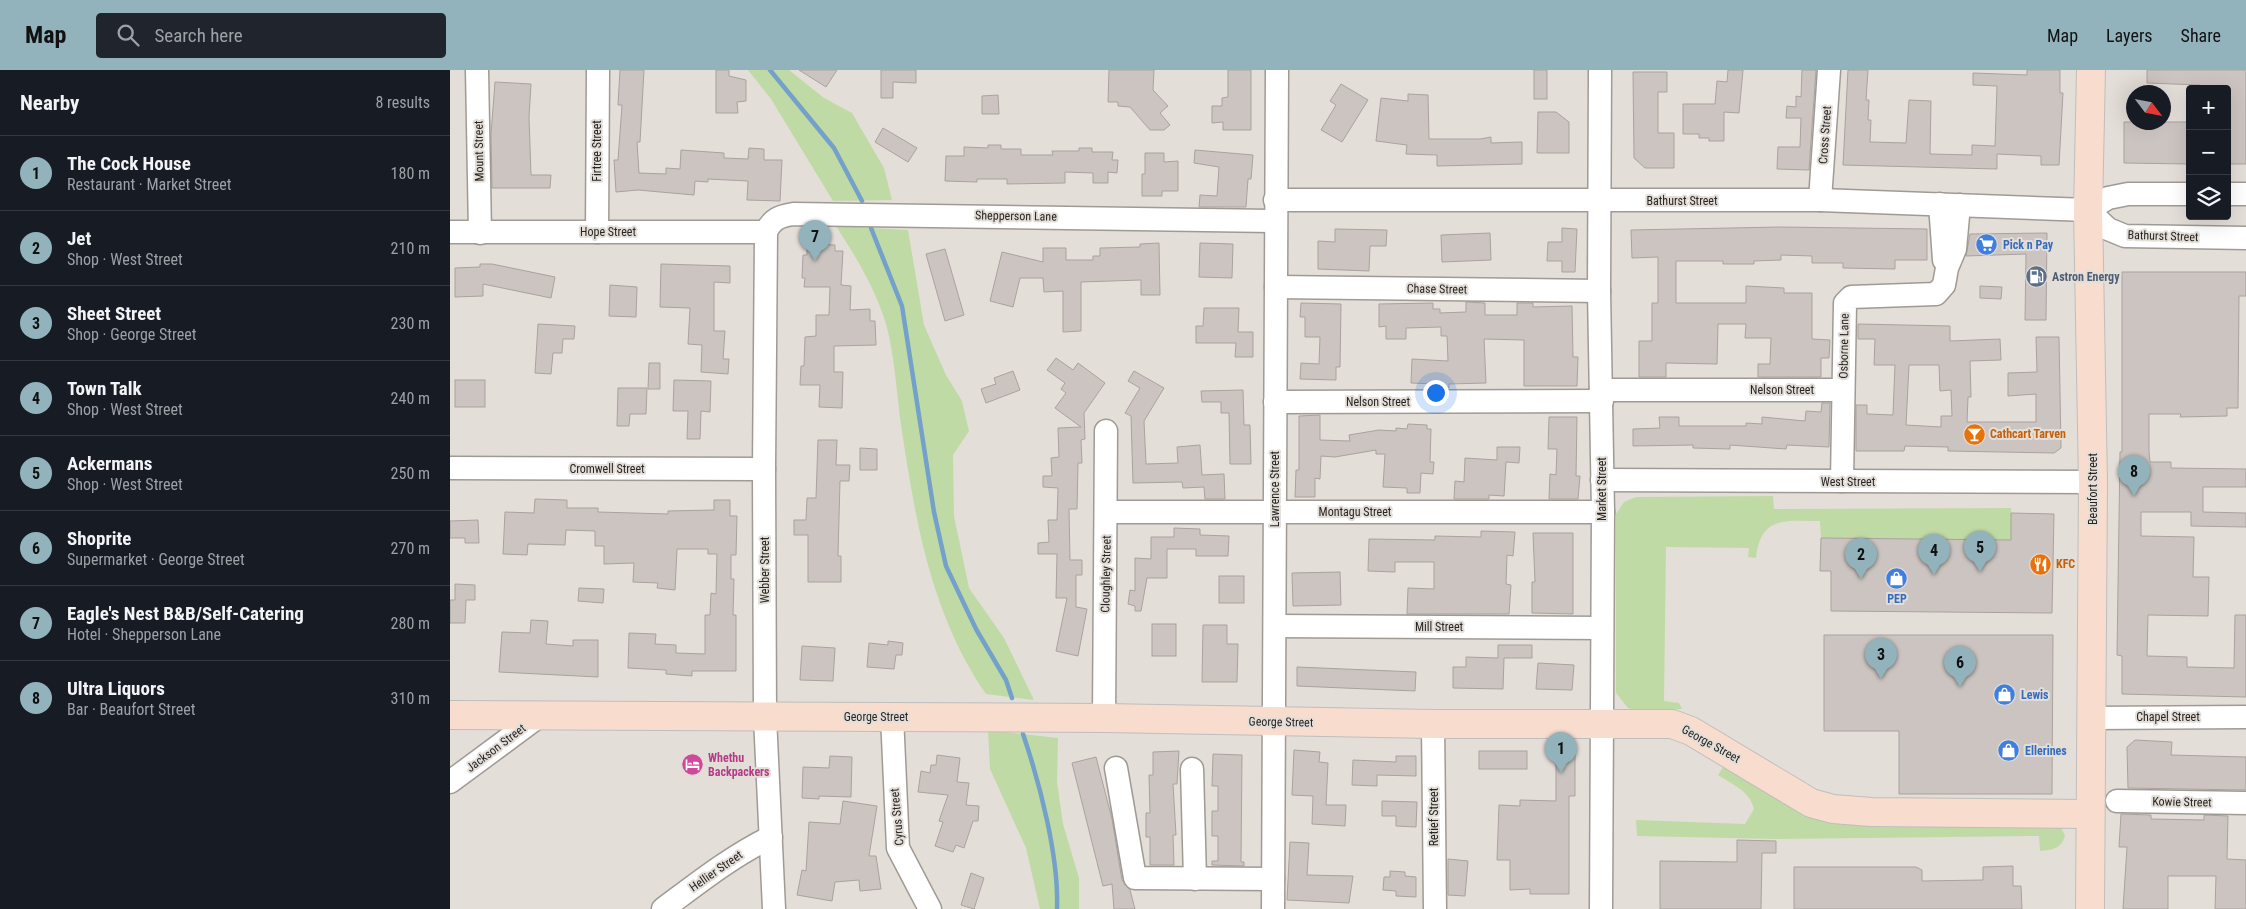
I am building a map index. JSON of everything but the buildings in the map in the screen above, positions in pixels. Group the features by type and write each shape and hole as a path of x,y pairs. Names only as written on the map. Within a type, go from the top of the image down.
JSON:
{"main road":[{"name":"Beaufort Street","path":"2090,909 2089,814 2093,482 2088,210 2091,70"},
{"name":"George Street","path":"450,715 892,716 1433,724 1672,724 1680,726 1811,803 1833,809 1871,812 2089,814"}],"street":[{"name":"Mount Street","path":"477,70 480,233"},
{"name":"Firtree Street","path":"597,232 598,70"},
{"name":"Lawrence Street","path":"1273,909 1272,722 1275,626 1277,70"},
{"name":"Market Street","path":"1600,70 1599,291 1602,480 1601,909"},
{"name":"Cross Street","path":"1820,200 1829,70"},
{"path":"2088,210 2108,198 2128,194 2186,194"},
{"path":"2231,194 2246,194"},
{"name":"Bathurst Street","path":"1275,211 1600,201 1820,200 2088,210 2108,229 2124,236 2246,238"},
{"name":"Osborne Lane","path":"1842,482 1842,390 1845,303 1851,297 1936,294 1944,286 1948,268 1956,249 1949,205"},
{"name":"Shepperson Lane","path":"766,232 775,219 793,214 1275,211"},
{"name":"Hope Street","path":"450,232 766,232"},
{"name":"Webber Street","path":"766,232 764,469 766,717 774,909"},
{"name":"Chase Street","path":"1276,287 1599,291"},
{"name":"Nelson Street","path":"1275,402 1842,390"},
{"name":"Cloughley Street","path":"1104,718 1107,512 1106,431"},
{"name":"Cromwell Street","path":"450,468 764,469"},
{"name":"West Street","path":"1602,480 2093,482"},
{"name":"Montagu Street","path":"1107,512 1602,512"},
{"name":"Mill Street","path":"1275,626 1602,628"},
{"name":"Jackson Street","path":"450,782 542,714"},
{"name":"Cyrus Street","path":"892,716 898,848 930,909"},
{"name":"Chapel Street","path":"2090,718 2246,718"},
{"name":"Retief Street","path":"1433,724 1435,909"},
{"path":"1116,768 1133,876 1138,880 1273,879"},
{"path":"1192,768 1195,880"},
{"name":"Kowie Street","path":"2117,801 2246,803"},
{"name":"Hellier Street","path":"663,909 717,868 747,849 771,837"}],"green space":[{"path":"748,70 789,70 824,98 852,113 884,168 892,200 833,201 771,99"},
{"path":"836,226 908,230 924,325 946,375 962,401 969,431 953,455 954,516 969,588 1004,638 1034,700 986,694 967,664 951,632 928,565 912,496 893,360 886,324 871,285"},
{"path":"1773,496 1774,509 2011,508 2011,540 1821,538 1820,521 1786,521 1769,527 1763,534 1756,558 1748,557 1749,548 1666,547 1664,701 1679,703 1682,709 1639,711 1628,708 1616,693 1616,514 1624,502 1636,497"},
{"path":"988,730 1058,738 1057,782 1063,824 1079,878 1079,909 1040,909 1026,848 990,769"},
{"path":"1724,766 1799,810 2060,825 2065,836 2061,844 2055,848 2040,851 2039,836 1775,839 1637,836 1636,820 1745,824 1754,809 1752,803 1745,793 1718,775"}],"waterway":[{"path":"770,70 834,148 862,201"},
{"path":"871,228 902,306 934,512 946,566 976,629 1006,680 1012,698"},
{"path":"1023,734 1036,775 1052,844 1057,889 1057,909"}],"place":[{"name":"Pick n Pay","path":"1987,245"},
{"name":"Eagle's Nest B&B/Self-Catering","path":"815,261"},
{"name":"Astron Energy","path":"2036,277"},
{"name":"Cathcart Tarven","path":"1974,434"},
{"name":"Ultra Liquors","path":"2134,496"},
{"name":"KFC","path":"2040,564"},
{"name":"Ackermans","path":"1980,572"},
{"name":"Town Talk","path":"1934,575"},
{"name":"PEP","path":"1897,578"},
{"name":"Jet","path":"1861,579"},
{"name":"Sheet Street","path":"1881,679"},
{"name":"Shoprite","path":"1960,687"},
{"name":"Lewis","path":"2005,695"},
{"name":"Ellerines","path":"2009,751"},
{"name":"Whethu Backpackers","path":"692,765"},
{"name":"The Cock House","path":"1561,773"}]}
